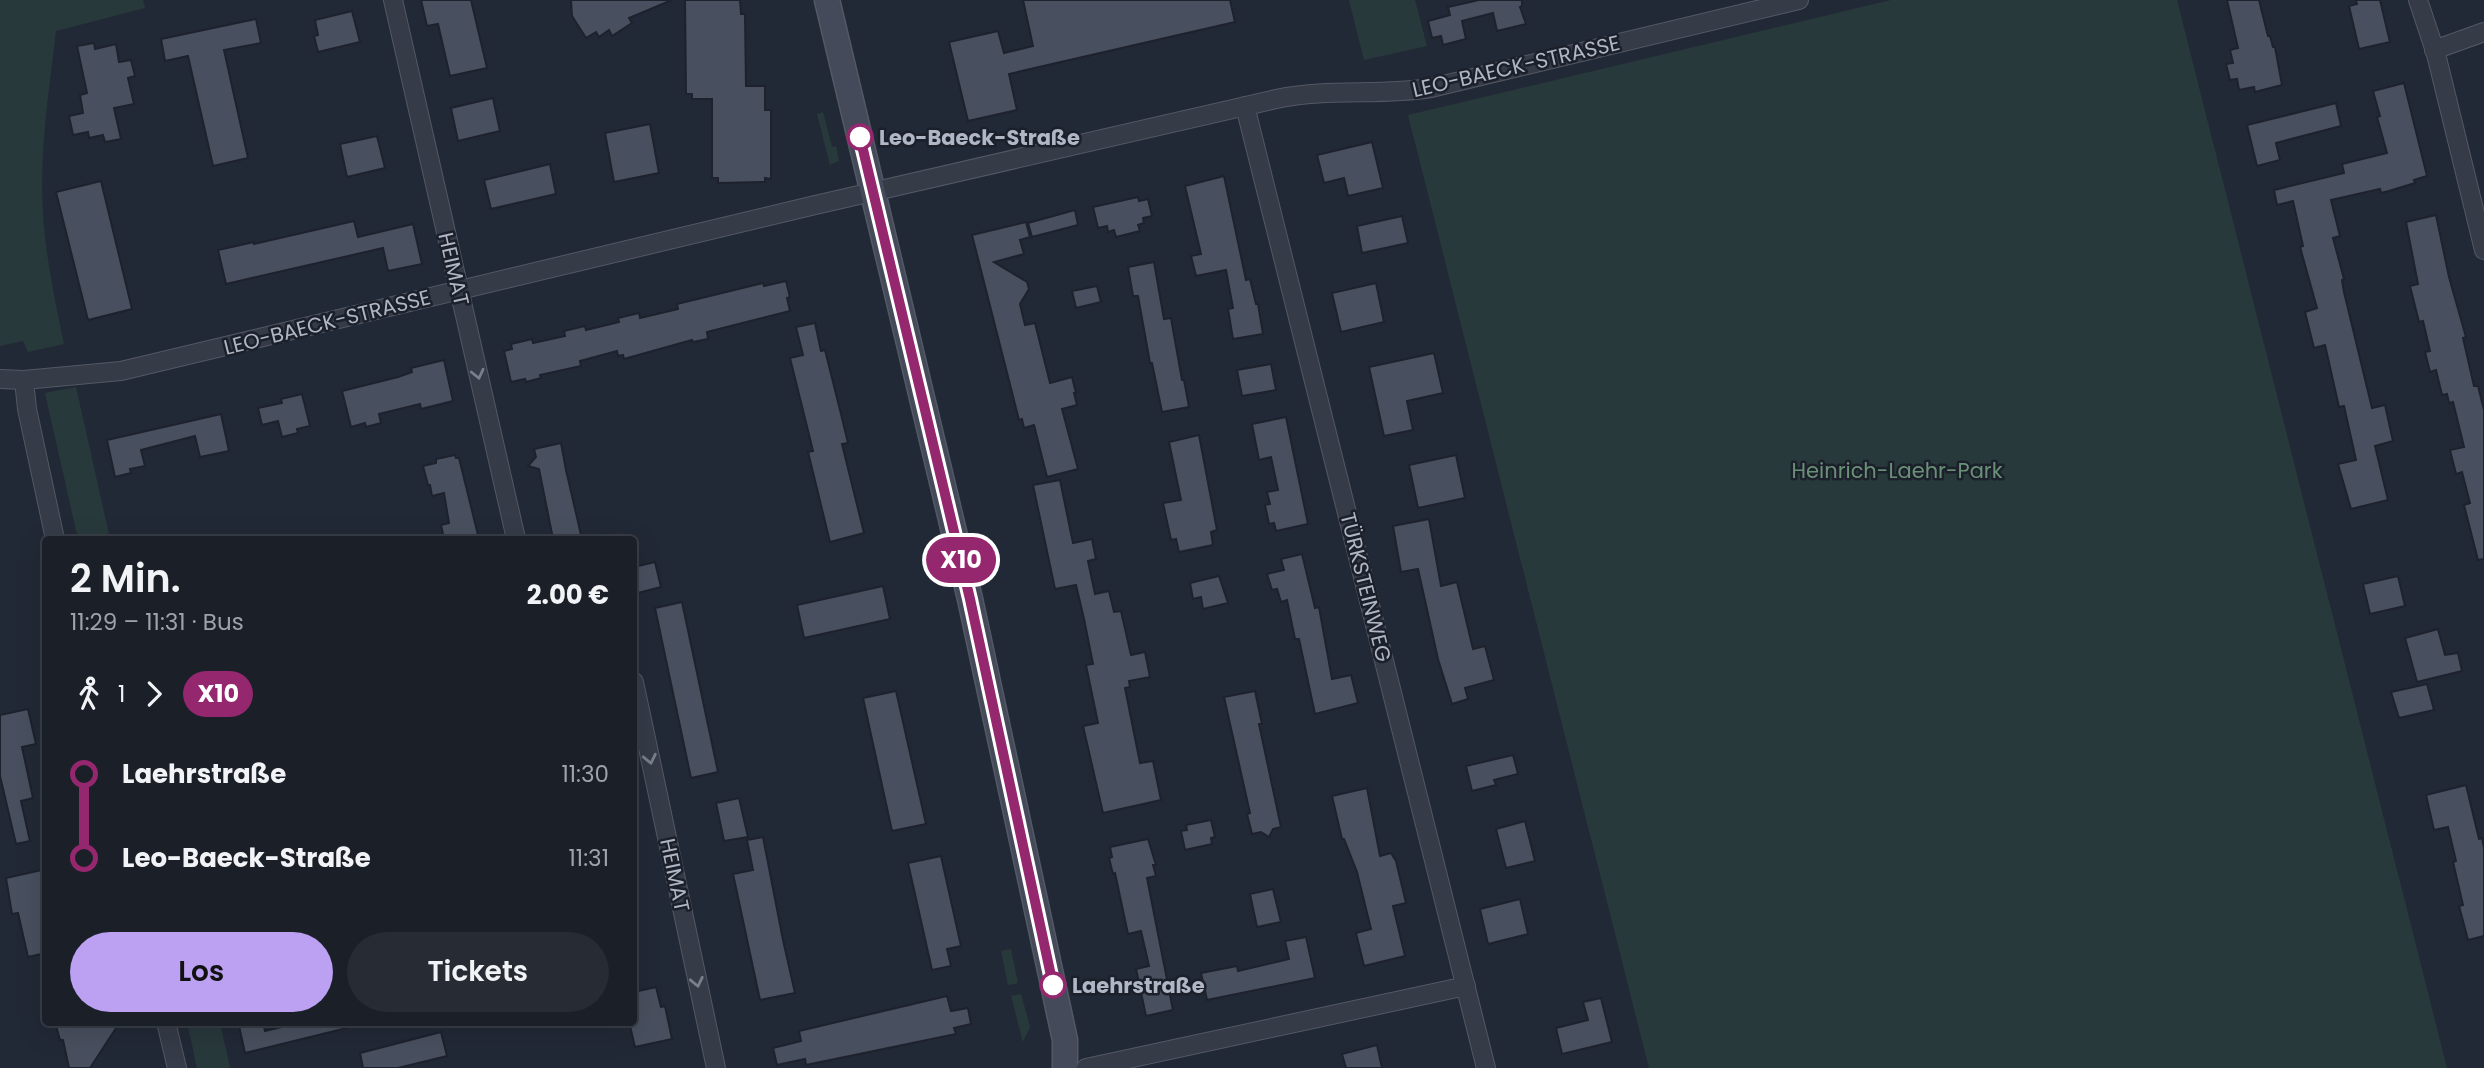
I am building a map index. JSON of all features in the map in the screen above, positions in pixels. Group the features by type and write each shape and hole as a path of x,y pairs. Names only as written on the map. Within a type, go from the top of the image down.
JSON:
{"main road":[{"path":"827,0 970,599 1065,1042 1065,1068"},
{"path":"1065,1042 1077,1068"}],"street":[{"name":"HEIMAT","path":"393,0 515,536"},
{"name":"LEO-BAECK-STRASSE","path":"0,379 24,380 121,371 1245,106 1307,93 1394,92 1431,88 1727,8 1799,0"},
{"path":"2418,0 2434,50 2484,250"},
{"path":"2434,50 2484,32"},
{"name":"TÜRKSTEINWEG","path":"1245,106 1486,1068"},
{"path":"24,380 27,409 54,536"},
{"name":"HEIMAT","path":"637,696 716,1068"},
{"path":"1086,1068 1466,986"},
{"path":"167,1026 177,1068"}],"green space":[{"path":"0,0 143,0 145,8 56,31 43,147 42,206 49,265 64,344 28,352 23,341 0,346"},
{"path":"1349,0 1415,0 1427,46 1364,60"},
{"name":"Heinrich-Laehr-Park","path":"1891,0 2177,0 2447,1068 1649,1068 1408,115"},
{"path":"823,112 832,147 836,146 839,161 830,165 817,114"},
{"path":"76,387 109,536 77,536 45,393"},
{"path":"1011,949 1018,983 1008,985 1001,951"},
{"path":"1021,994 1030,1027 1023,1042 1011,996"},
{"path":"188,1026 221,1026 230,1068 197,1068"}],"building":[{"path":"421,0 471,0 487,68 450,76 438,24 427,26"},
{"path":"571,0 672,0 629,18 632,23 612,36 609,30 599,37 596,32 586,38 572,16"},
{"path":"685,0 740,0 741,14 745,14 746,86 765,86 765,110 771,110 771,179 765,178 765,182 718,183 718,178 712,178 712,99 692,99 692,94 686,94"},
{"path":"1023,0 1230,0 1235,22 1009,74 1017,110 968,121 949,42 998,31 1004,53 1033,46"},
{"path":"1479,0 1522,0 1520,7 1526,24 1497,31 1493,13 1462,21 1466,39 1443,45 1441,36 1432,38 1428,21 1450,15 1448,7"},
{"path":"2227,0 2259,0 2268,36 2275,47 2282,85 2255,92 2254,87 2239,90 2237,79 2230,80 2226,64 2233,63 2230,50 2238,48"},
{"path":"2356,0 2380,0 2390,42 2359,49 2349,6 2357,4"},
{"path":"352,11 360,42 318,52 314,36 318,35 315,20"},
{"path":"256,19 261,43 224,50 248,158 213,166 188,56 165,61 161,39"},
{"path":"94,43 95,49 116,44 119,62 131,60 135,76 128,78 134,104 114,108 121,139 105,142 103,135 89,138 88,132 73,135 69,116 83,113 80,95 87,93 77,46"},
{"path":"2404,83 2427,176 2414,180 2415,183 2381,193 2380,189 2331,200 2340,236 2333,238 2372,408 2385,405 2393,441 2375,446 2388,500 2351,509 2338,464 2356,460 2344,406 2339,407 2325,345 2314,348 2305,312 2317,308 2300,247 2303,246 2293,201 2277,205 2274,190 2344,173 2342,164 2387,153 2373,91"},
{"path":"493,98 500,131 458,141 451,108"},
{"path":"2336,103 2341,126 2276,143 2280,160 2257,166 2247,125"},
{"path":"650,124 659,173 614,182 605,133"},
{"path":"377,136 385,168 347,177 340,144"},
{"path":"1372,142 1383,188 1348,196 1344,178 1324,183 1317,155"},
{"path":"550,164 556,194 491,209 484,180"},
{"path":"1224,176 1246,280 1250,279 1258,304 1263,334 1233,339 1228,309 1233,308 1226,270 1196,276 1191,256 1201,254 1185,186"},
{"path":"101,181 132,309 88,320 56,192"},
{"path":"1138,197 1139,201 1148,199 1152,216 1143,218 1144,223 1138,225 1140,231 1116,237 1114,230 1108,232 1107,226 1098,228 1093,207"},
{"path":"1075,210 1078,225 1032,237 1028,223"},
{"path":"2436,215 2449,277 2466,337 2463,338 2474,386 2478,386 2484,410 2484,559 2478,560 2464,505 2470,503 2462,472 2456,474 2450,450 2464,447 2453,402 2449,403 2447,394 2442,395 2436,370 2430,372 2425,352 2430,351 2423,321 2419,322 2410,286 2418,284 2406,222"},
{"path":"1402,216 1408,243 1362,253 1357,226"},
{"path":"354,221 358,237 413,224 422,264 388,271 383,248 226,284 218,250"},
{"path":"1026,222 1030,237 1020,240 1024,254 994,262 1027,282 1029,289 1020,304 1025,325 1035,323 1050,383 1072,377 1077,405 1062,409 1078,469 1047,477 1034,425 1024,428 1022,419 1019,420 972,235"},
{"path":"1154,262 1164,319 1171,318 1189,407 1162,412 1138,296 1133,296 1128,267"},
{"path":"786,281 790,311 707,332 708,339 692,340 624,359 623,355 618,356 617,351 580,361 581,366 540,375 541,378 511,382 504,351 512,349 511,344 532,339 533,343 565,336 564,331 585,326 586,330 619,322 618,318 639,313 640,318 678,309 677,304 763,283 764,286"},
{"path":"1376,283 1384,322 1341,332 1332,293"},
{"path":"1097,286 1101,302 1076,308 1072,291"},
{"path":"815,323 821,351 825,350 848,443 842,444 864,533 830,542 808,452 813,451 790,358 803,355 796,327"},
{"path":"1434,353 1443,393 1407,401 1413,430 1384,436 1369,367"},
{"path":"444,360 453,401 421,409 420,404 379,414 381,423 366,427 365,423 351,427 342,391 398,377 412,372 411,368"},
{"path":"1271,364 1276,390 1242,396 1237,370"},
{"path":"302,394 310,426 297,429 298,433 282,437 278,421 262,425 258,408 282,403 281,399"},
{"path":"221,414 229,451 200,457 195,436 141,450 145,466 130,469 131,473 115,477 107,440"},
{"path":"1286,417 1308,524 1276,531 1274,523 1269,524 1265,505 1270,504 1267,492 1278,490 1271,457 1259,460 1252,424"},
{"path":"1199,435 1217,530 1211,532 1213,545 1179,552 1176,539 1171,540 1163,503 1181,500 1169,442"},
{"path":"561,443 581,536 552,536 539,469 528,466 536,457 534,449"},
{"path":"455,455 459,458 478,536 443,536 441,525 449,523 444,493 432,496 423,466 436,463 436,459"},
{"path":"1456,455 1465,498 1418,508 1409,465"},
{"path":"1060,480 1073,543 1092,539 1096,559 1088,561 1095,594 1109,591 1114,612 1121,611 1131,655 1145,652 1150,677 1129,681 1130,687 1125,688 1140,763 1153,761 1161,800 1103,813 1083,726 1098,723 1086,665 1093,664 1084,619 1076,585 1055,589 1033,485"},
{"path":"1429,519 1441,586 1457,582 1473,649 1485,646 1494,680 1465,688 1468,699 1452,704 1438,659 1418,569 1401,572 1393,526"},
{"path":"1302,554 1315,608 1319,607 1332,679 1351,675 1358,703 1315,714 1299,639 1295,639 1287,600 1281,602 1277,589 1272,590 1267,574 1284,570 1281,559"},
{"path":"655,562 661,587 637,593 637,566"},
{"path":"1219,576 1228,603 1203,609 1201,597 1193,599 1190,583"},
{"path":"2398,576 2405,606 2370,614 2363,584"},
{"path":"883,586 890,619 804,638 797,605"},
{"path":"682,602 718,772 691,778 655,608"},
{"path":"2438,629 2445,655 2458,653 2462,671 2417,682 2405,638"},
{"path":"2427,684 2434,710 2399,718 2391,692"},
{"path":"896,691 926,824 892,831 863,698"},
{"path":"1255,691 1262,724 1259,724 1281,827 1273,829 1269,837 1261,832 1252,834 1247,814 1250,813 1224,697"},
{"path":"28,709 36,744 22,747 33,798 21,801 30,841 16,844 0,776 0,715"},
{"path":"1513,755 1518,774 1494,780 1496,785 1472,791 1466,766"},
{"path":"2466,785 2479,839 2482,838 2484,848 2484,936 2468,940 2459,906 2463,905 2448,827 2434,830 2426,795"},
{"path":"1367,788 1380,856 1391,853 1396,861 1406,903 1393,906 1405,956 1364,966 1356,933 1371,929 1357,872 1342,839 1332,796"},
{"path":"739,798 748,837 724,841 716,803"},
{"path":"1211,820 1215,837 1211,838 1212,844 1185,850 1181,831 1187,830 1186,825"},
{"path":"1525,821 1535,861 1506,868 1496,829"},
{"path":"763,837 795,993 760,1000 733,874 753,870 747,840"},
{"path":"1148,839 1156,865 1153,865 1156,876 1147,878 1173,1010 1146,1016 1136,969 1149,966 1141,931 1128,934 1115,873 1113,874 1109,858 1112,857 1110,847"},
{"path":"941,856 961,946 947,949 951,966 932,970 908,863"},
{"path":"42,870 42,954 28,957 18,913 12,914 6,878"},
{"path":"1273,889 1281,922 1257,927 1250,894"},
{"path":"1520,899 1528,934 1488,944 1480,909"},
{"path":"1306,937 1315,978 1207,1000 1201,973 1237,966 1238,971 1289,959 1285,941"},
{"path":"656,987 661,1007 665,1006 672,1039 635,1047 630,1026 637,1026 637,991"},
{"path":"947,996 951,1011 968,1008 971,1024 954,1028 956,1034 806,1065 805,1059 777,1065 773,1048 801,1041 799,1031"},
{"path":"1601,998 1612,1042 1562,1054 1556,1028 1588,1020 1583,1002"},
{"path":"56,1026 117,1026 90,1068 69,1068 63,1040 60,1040"},
{"path":"239,1026 264,1026 265,1031 286,1026 347,1026 347,1028 245,1053"},
{"path":"441,1032 447,1056 398,1068 363,1068 360,1053"},
{"path":"1377,1045 1382,1068 1346,1068 1342,1054"}],"bus line":[{"name":"X10","path":"860,137 970,599 1053,985"}],"place":[{"name":"Leo-Baeck-Straße","path":"860,137"},
{"name":"Laehrstraße","path":"1053,985"}]}
